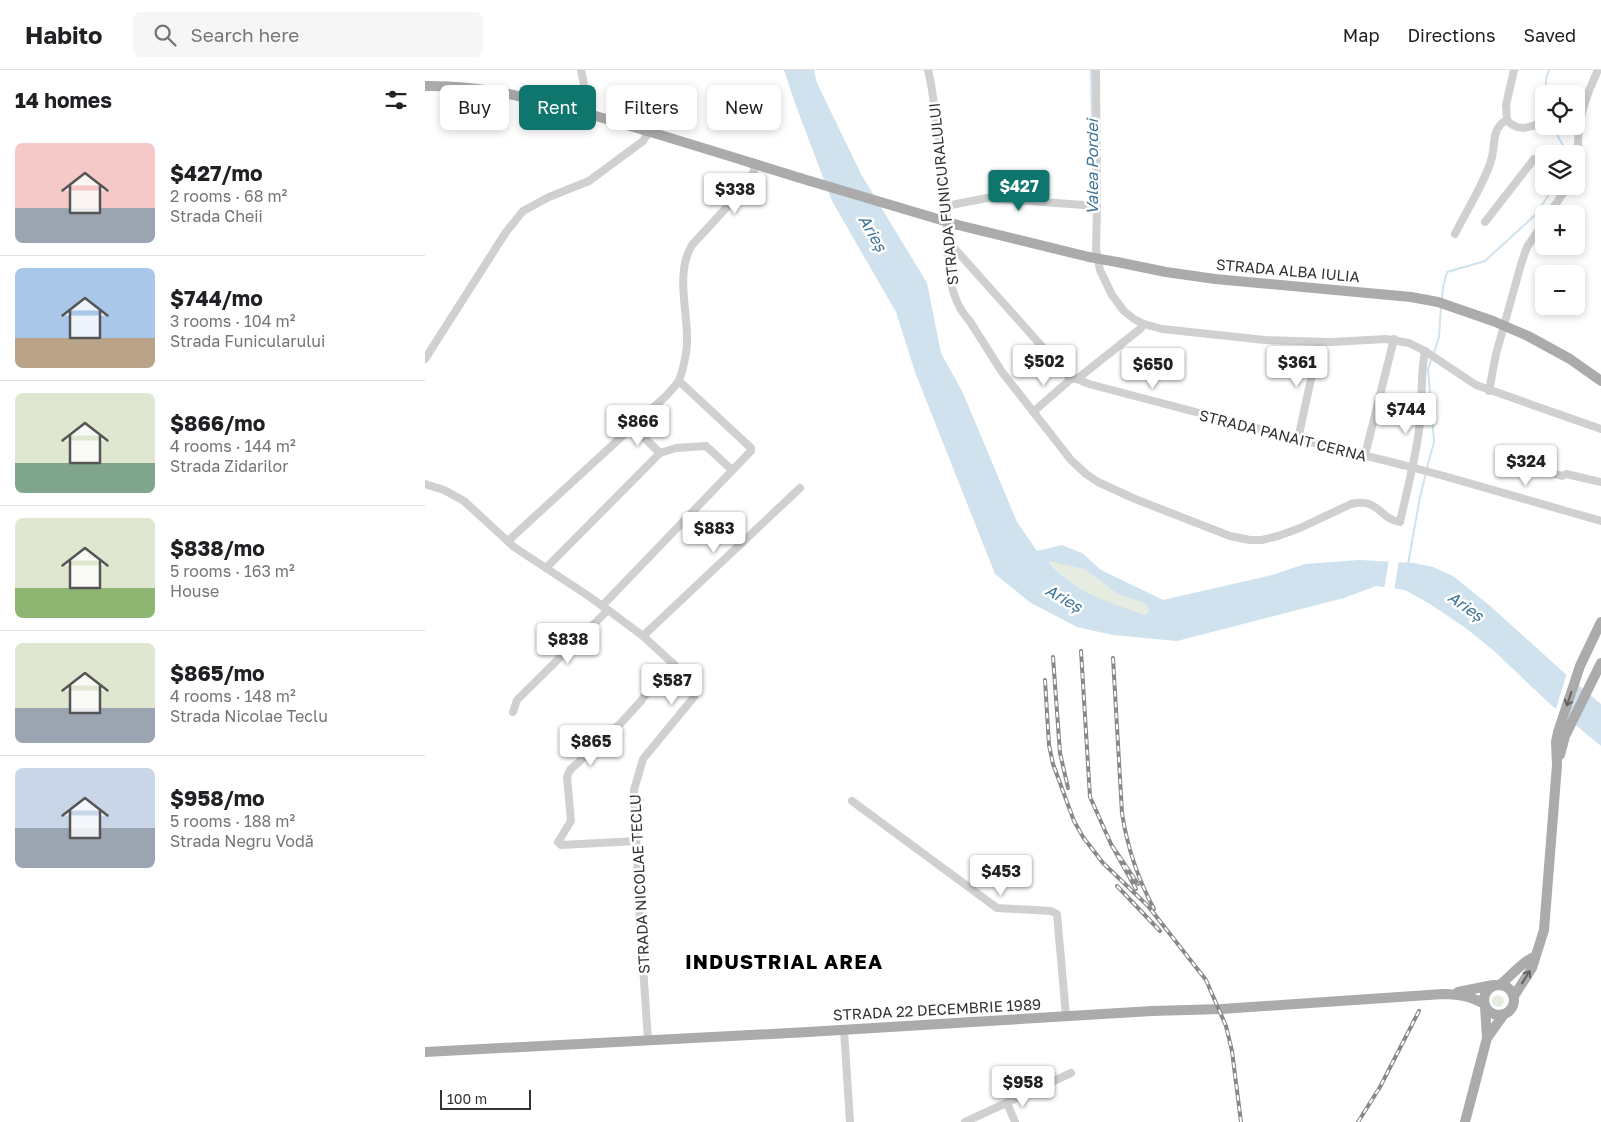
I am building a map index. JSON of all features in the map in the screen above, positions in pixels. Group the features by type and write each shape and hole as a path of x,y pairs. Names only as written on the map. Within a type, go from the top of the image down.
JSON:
{"main road":[{"name":"STRADA ALBA IULIA","path":"425,86 481,88 519,96"},
{"name":"STRADA ALBA IULIA","path":"596,116 959,225 1089,257 1166,272 1215,279 1411,297 1438,302 1465,310 1527,336 1561,353 1601,381"},
{"path":"1513,996 1531,968 1540,944 1546,914 1561,734 1579,666 1601,622"},
{"path":"1561,734 1592,683 1601,663"},
{"path":"1465,1122 1487,1038 1485,994 1487,990 1517,972 1525,962 1534,957"},
{"path":"1487,1038 1504,1014 1511,1009 1514,1001 1510,989 1499,984"},
{"name":"STRADA 22 DECEMBRIE 1989","path":"425,1052 844,1030 1152,1011 1222,1009 1450,994 1499,984"},
{"name":"STRADA 22 DECEMBRIE 1989","path":"1450,994 1476,999 1485,1006"},
{"path":"1485,1006 1496,1014 1504,1014"}],"street":[{"path":"581,70 584,85"},
{"name":"STRADA FUNICURALULUI","path":"928,70 942,164 946,206 946,232 951,280 955,296 963,313 1002,372 1071,460 1098,482 1135,500 1230,536 1262,540 1278,536 1359,502 1366,502 1393,520 1400,522 1417,443 1421,412 1422,364 1427,352"},
{"path":"1096,70 1096,249 1100,270 1112,295 1120,306 1134,319 1143,324 1162,329 1265,340 1319,342 1394,339 1409,343 1427,352 1466,380 1489,391 1601,429"},
{"path":"1514,70 1506,105 1507,120 1514,127 1522,128 1535,124"},
{"path":"1585,97 1599,70"},
{"path":"1455,234 1486,173 1492,158 1498,127 1507,120"},
{"path":"425,359 506,232 523,211 549,197 589,181 643,141 649,132"},
{"path":"1485,222 1535,159"},
{"path":"508,541 667,395 679,381 687,344 683,298 685,262 688,251 750,182 756,164"},
{"path":"946,206 987,198 1097,206"},
{"path":"1489,391 1496,354 1522,261 1527,247 1535,235"},
{"name":"STRADA PANAIT CERNA","path":"947,240 1073,379 1298,440 1444,476 1601,521"},
{"path":"1033,412 1073,379 1140,329 1143,324"},
{"path":"1365,456 1394,339"},
{"path":"1298,440 1319,342"},
{"path":"513,712 517,700 751,451 751,448 679,381"},
{"path":"632,426 660,453"},
{"path":"546,568 660,453 676,448 706,446 732,470"},
{"path":"1548,472 1601,482"},
{"name":"STRADA NICOLAE TECLU","path":"425,484 444,490 464,500 514,547 643,636 695,684 697,690 694,697 641,763 634,790 648,1040"},
{"path":"643,636 800,488"},
{"path":"636,841 559,844 560,837 571,821 567,777 570,770 641,702 654,682 673,663"},
{"path":"852,801 997,908 1051,910 1057,914 1066,1016"},
{"path":"844,1030 850,1122"},
{"path":"965,1122 1071,1073"},
{"path":"1007,1103 1015,1122"}],"shaded area":[{"path":"1049,560 1084,569 1116,593 1146,604 1149,611 1145,615 1094,597 1062,575"},
{"path":"1496,995 1500,995 1504,1001 1500,1007 1496,1007 1492,1003 1492,999"}],"water":[{"name":"Arieș","path":"784,70 814,70 817,83 861,174 927,283 941,353 963,393 1017,522 1037,551 1062,545 1082,553 1101,570 1163,600 1272,575 1305,564 1359,560 1414,563 1433,567 1453,576 1489,605 1601,704 1601,746 1550,704 1494,651 1467,629 1405,590 1376,586 1344,598 1177,641 1113,635 1077,627 1031,603 995,574 915,372 896,312 832,201","holes":["1049,561 1084,569 1116,593 1146,604 1149,611 1145,615 1091,595 1063,576"]}],"pier":[{"path":"1389,559 1399,560 1394,591 1384,590"},
{"path":"1567,673 1576,680 1564,719 1555,712"}],"waterway":[{"name":"Valea Pordei","path":"1091,70 1093,182"},
{"path":"1546,85 1549,70"},
{"path":"1557,135 1563,145"},
{"path":"1442,299 1447,272 1485,261 1535,215 1549,195"},
{"path":"1434,353 1439,337 1441,306"},
{"path":"1427,468 1434,442 1428,369 1432,357"},
{"path":"1408,564 1426,473"}],"railway":[{"path":"1081,651 1090,797 1111,844"},
{"path":"1053,657 1060,753 1068,788"},
{"path":"1113,658 1122,813 1134,862 1154,909"},
{"path":"1045,680 1049,745 1053,764 1074,821 1083,837 1103,863 1148,906 1206,980 1226,1026 1232,1051 1241,1122"},
{"path":"1136,889 1111,844 1138,884"},
{"path":"1117,886 1160,931"},
{"path":"1358,1122 1380,1087 1419,1011"}],"district":[{"name":"INDUSTRIAL AREA","path":"784,961"}]}
